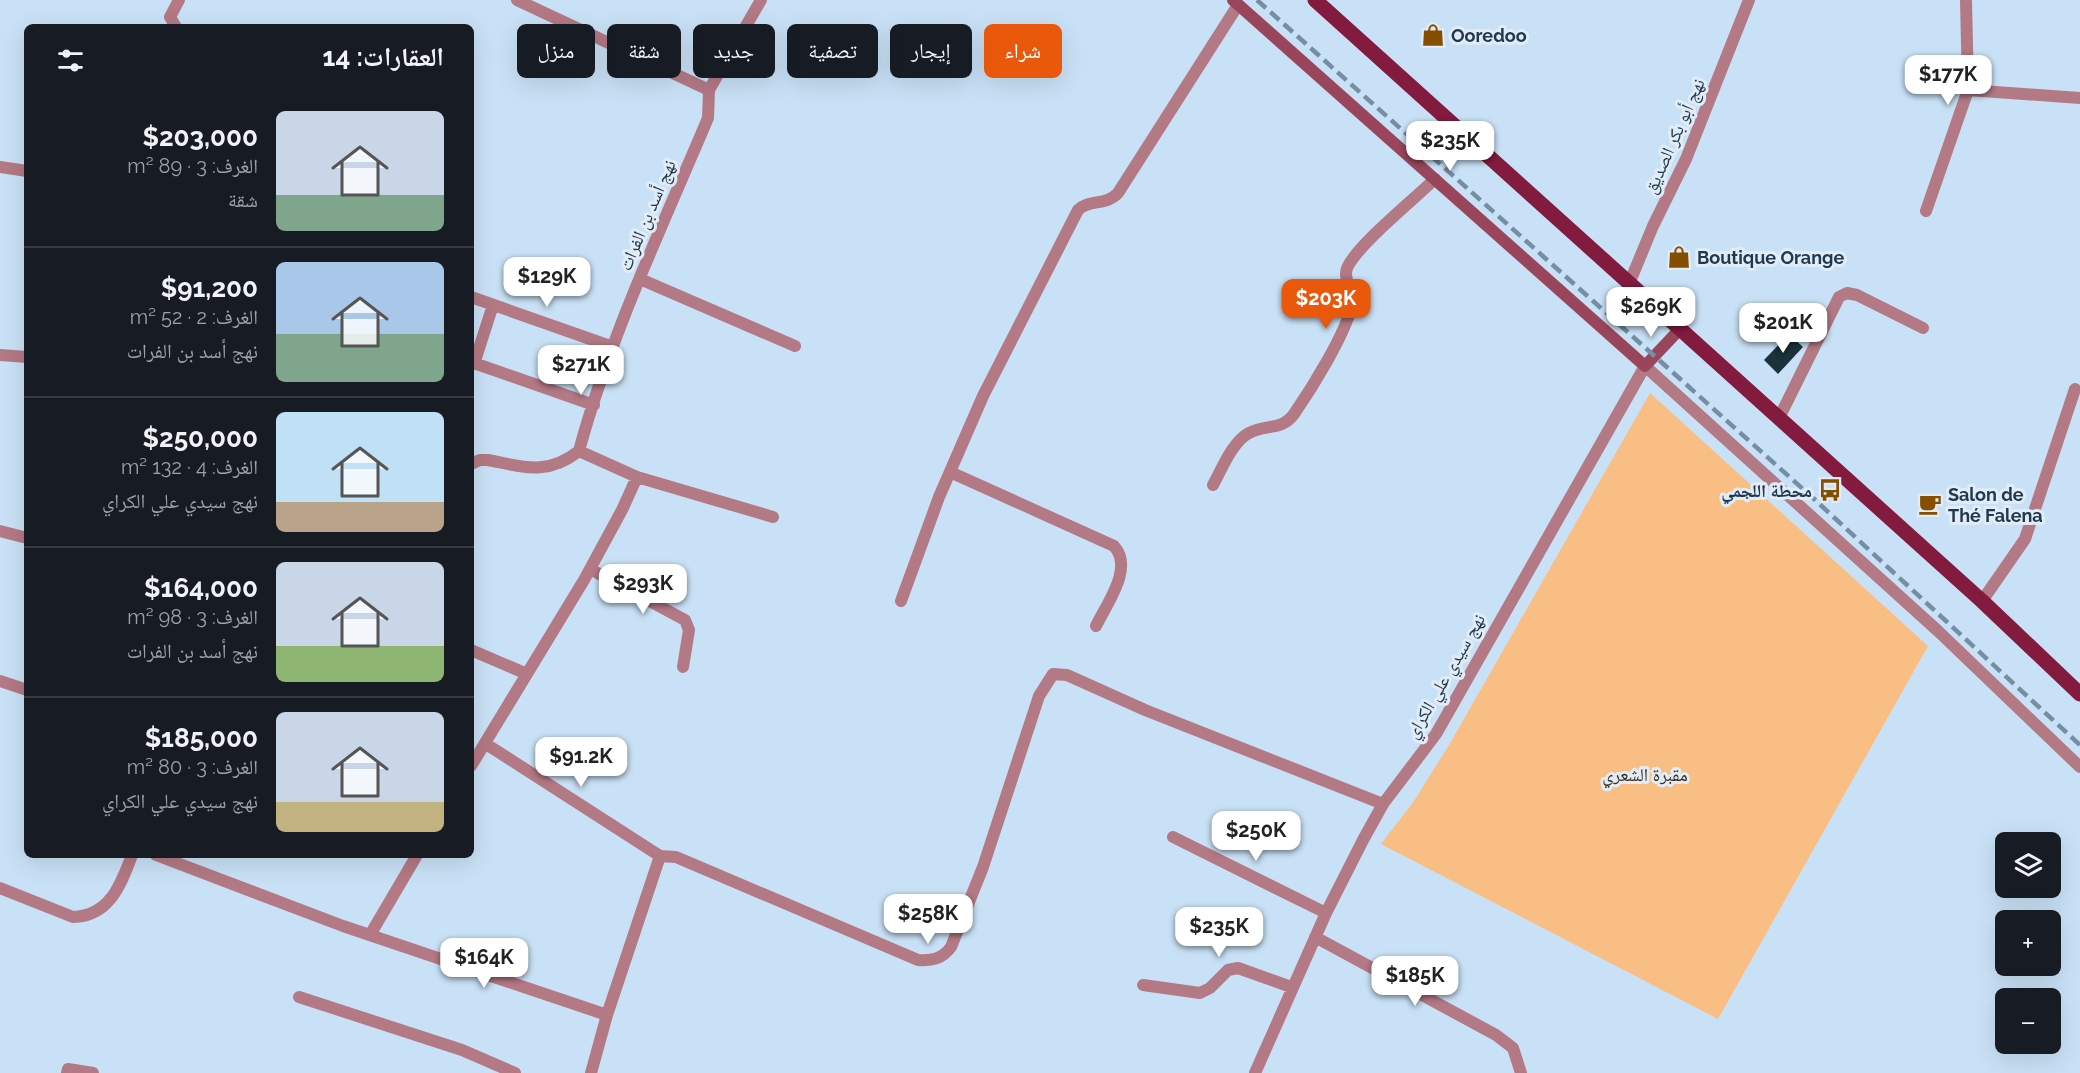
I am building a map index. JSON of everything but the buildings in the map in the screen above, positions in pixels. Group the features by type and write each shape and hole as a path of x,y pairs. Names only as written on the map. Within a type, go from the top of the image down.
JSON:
{"main road":[{"path":"1315,0 1982,601 2080,694"}],"street":[{"path":"174,24 170,16 180,0"},
{"path":"517,0 709,90"},
{"name":"نهج أسد بن الفرات","path":"579,451 613,347 708,118 709,90 761,0"},
{"name":"نهج أبو بكر الصديق","path":"1629,284 1653,226 1691,148 1749,0"},
{"path":"1926,211 1968,90 1966,0"},
{"path":"901,601 950,472 984,396 1078,210 1085,204 1110,201 1118,193 1236,2 1645,366 1938,631 2080,767"},
{"path":"1968,90 2080,98"},
{"path":"0,167 24,171"},
{"path":"1213,485 1241,439 1250,432 1275,428 1295,413 1341,334 1352,305 1353,294 1345,274 1346,268 1363,248 1435,179"},
{"path":"640,279 795,346"},
{"path":"1779,418 1839,297 1846,293 1857,295 1923,328"},
{"path":"474,298 613,347"},
{"path":"474,360 493,305"},
{"path":"1645,366 1679,330"},
{"path":"0,355 24,357"},
{"path":"474,363 594,405"},
{"name":"نهج سيدي علي الكراي","path":"1255,1073 1291,987 1326,913 1383,804 1436,734 1645,366"},
{"path":"1982,601 2025,539 2075,389"},
{"path":"474,463 480,460 546,469 570,458 579,451 637,477 773,517"},
{"path":"950,472 1114,546 1120,553 1123,566 1096,626"},
{"path":"474,762 590,569 637,477"},
{"path":"0,531 24,536"},
{"path":"590,569 685,620 688,630 683,667"},
{"path":"474,651 527,674"},
{"path":"486,744 660,856 676,857 918,960 942,957 951,947 962,922 1039,696 1050,676 1059,673 1145,710 1383,804"},
{"path":"0,681 24,689"},
{"path":"1173,837 1326,913"},
{"path":"591,1073 607,1015 660,856"},
{"path":"0,888 73,916 86,916 100,909 113,897 131,858"},
{"path":"164,858 370,935 607,1015"},
{"path":"370,935 415,858"},
{"path":"1315,937 1502,1039 1513,1048 1521,1073"},
{"path":"1143,985 1200,993 1210,988 1228,970 1238,968 1291,987"},
{"path":"299,997 462,1050 515,1073"},
{"path":"67,1073 68,1069 93,1073"}],"green space":[{"name":"مقبرة الشعري","path":"1650,393 1928,646 1718,1019 1381,844 1414,801 1449,745"}],"railway":[{"path":"1257,0 1813,498 2080,745"}],"place":[{"name":"Ooredoo","path":"1433,35"},
{"name":"Boutique Orange","path":"1679,257"},
{"name":"محطة اللجمي","path":"1830,490"},
{"name":"Salon de Thé Falena","path":"1930,504"}]}
